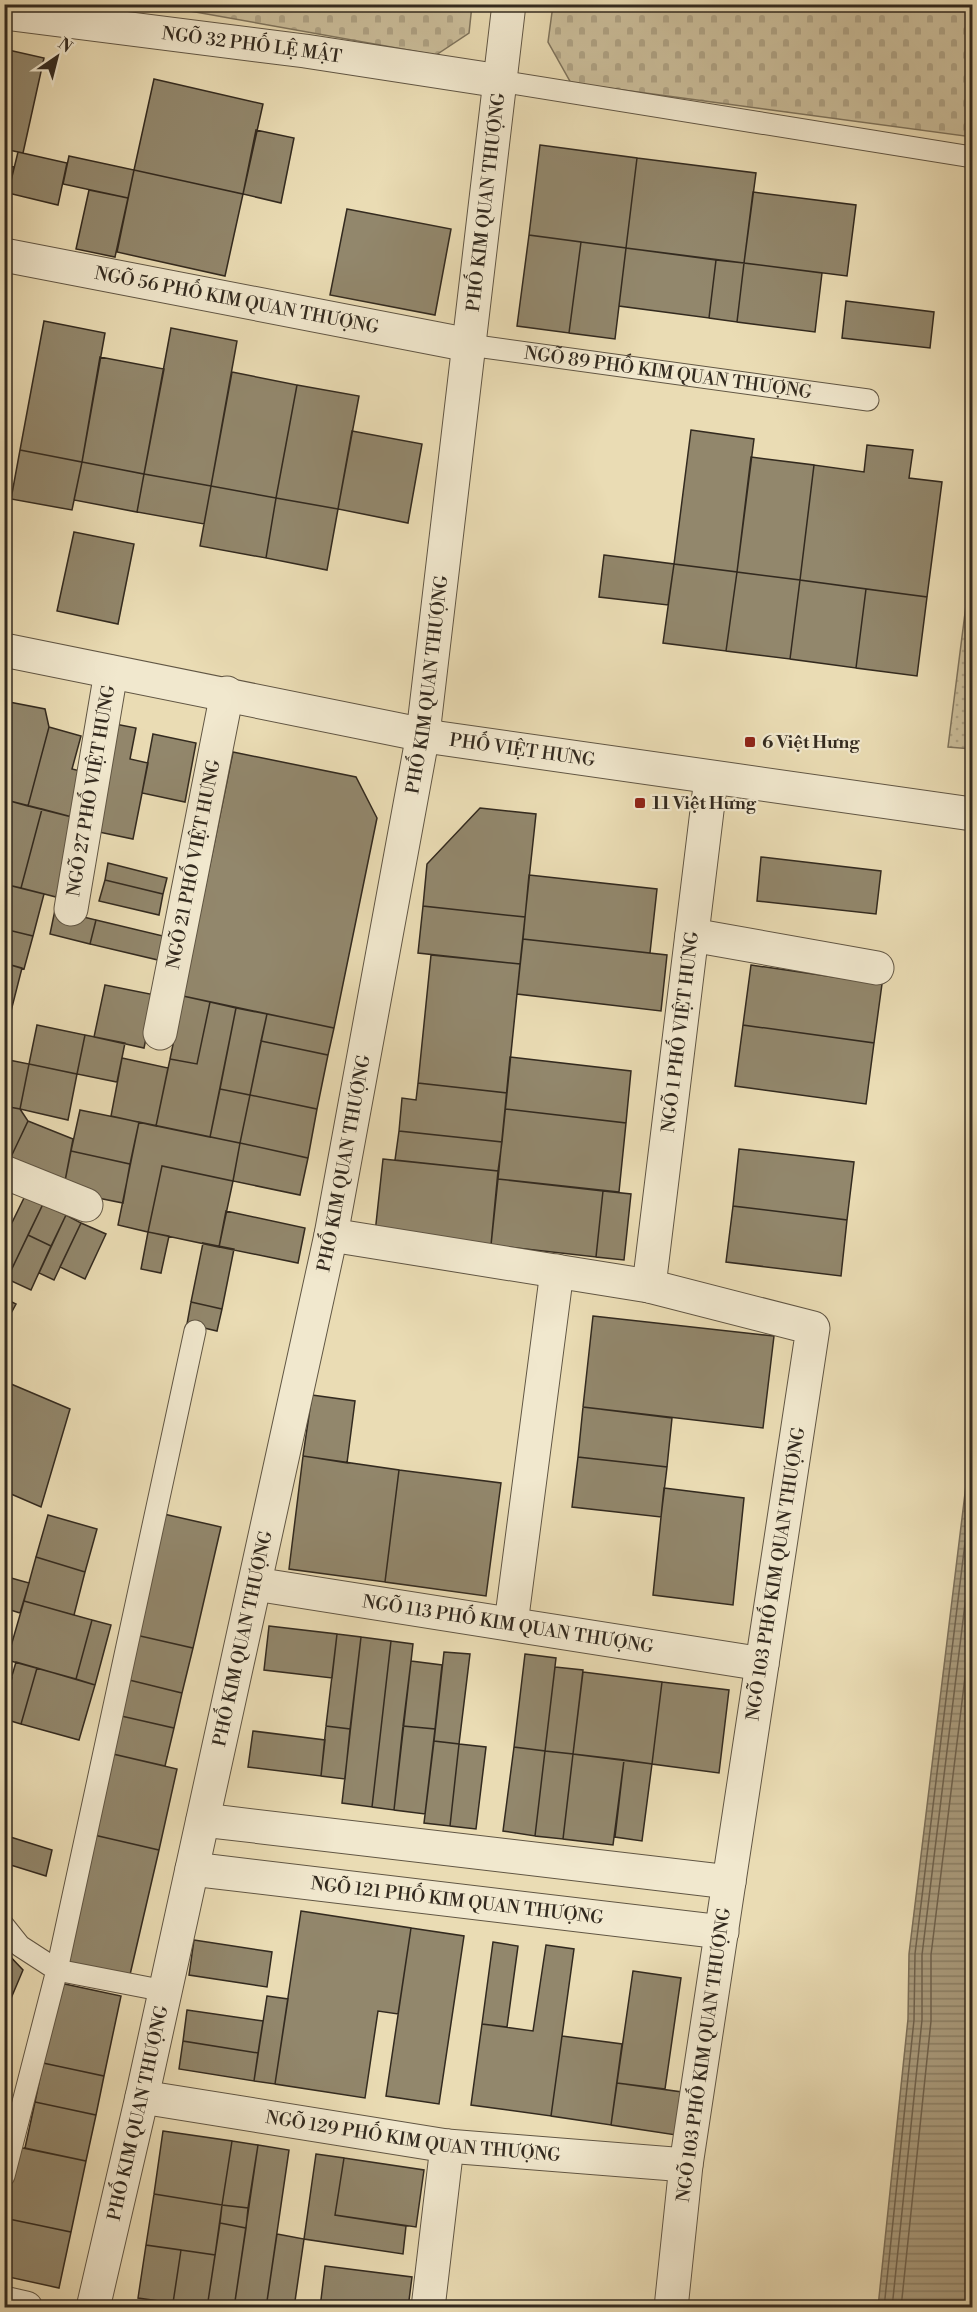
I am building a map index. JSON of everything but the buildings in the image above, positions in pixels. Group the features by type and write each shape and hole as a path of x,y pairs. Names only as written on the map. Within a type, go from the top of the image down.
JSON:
{"street":[{"name":"PHỐ KIM QUAN THƯỢNG","path":"93,2307 142,2097 331,1235 423,734 509,4"},
{"name":"NGÕ 32 PHỐ LỆ MẬT","path":"4,13 305,51 500,81"},
{"name":"NGÕ 56 PHỐ KIM QUAN THƯỢNG","path":"4,255 469,345"},
{"name":"PHỐ VIỆT HƯNG","path":"4,650 423,734 711,778 972,814"},
{"name":"NGÕ 27 PHỐ VIỆT HƯNG","path":"70,909 111,672"},
{"name":"NGÕ 21 PHỐ VIỆT HƯNG","path":"160,1034 227,693"},
{"name":"NGÕ 1 PHỐ VIỆT HƯNG","path":"649,1286 711,778"},
{"path":"692,935 877,968"},
{"path":"4,1172 86,1205"},
{"name":"NGÕ 103 PHỐ KIM QUAN THƯỢNG","path":"331,1235 649,1286 813,1328 686,2165 671,2307"},
{"path":"511,1624 557,1272"},
{"name":"NGÕ 113 PHỐ KIM QUAN THƯỢNG","path":"255,1584 762,1664"},
{"path":"203,1820 729,1882"},
{"name":"NGÕ 121 PHỐ KIM QUAN THƯỢNG","path":"192,1869 722,1932"},
{"name":"NGÕ 129 PHỐ KIM QUAN THƯỢNG","path":"142,2097 447,2146 686,2165"},
{"path":"428,2307 447,2146"},
{"path":"4,2303 26,2307"}],"lane":[{"path":"500,81 972,158"},
{"name":"NGÕ 89 PHỐ KIM QUAN THƯỢNG","path":"469,345 868,400"},
{"path":"4,2176 57,1970 195,1331"},
{"path":"4,1926 20,1946 57,1970 165,1991"}],"green space":[{"path":"156,5 472,5 469,33 436,55"},
{"path":"553,5 972,5 972,137 571,83 548,42"},
{"path":"972,558 972,749 948,747"}],"water":[{"path":"972,1436 972,2268 968,2307 878,2307 908,2019 909,1954"}],"place":[{"name":"6 Việt Hưng","path":"750,742"},
{"name":"11 Việt Hưng","path":"640,803"}]}
